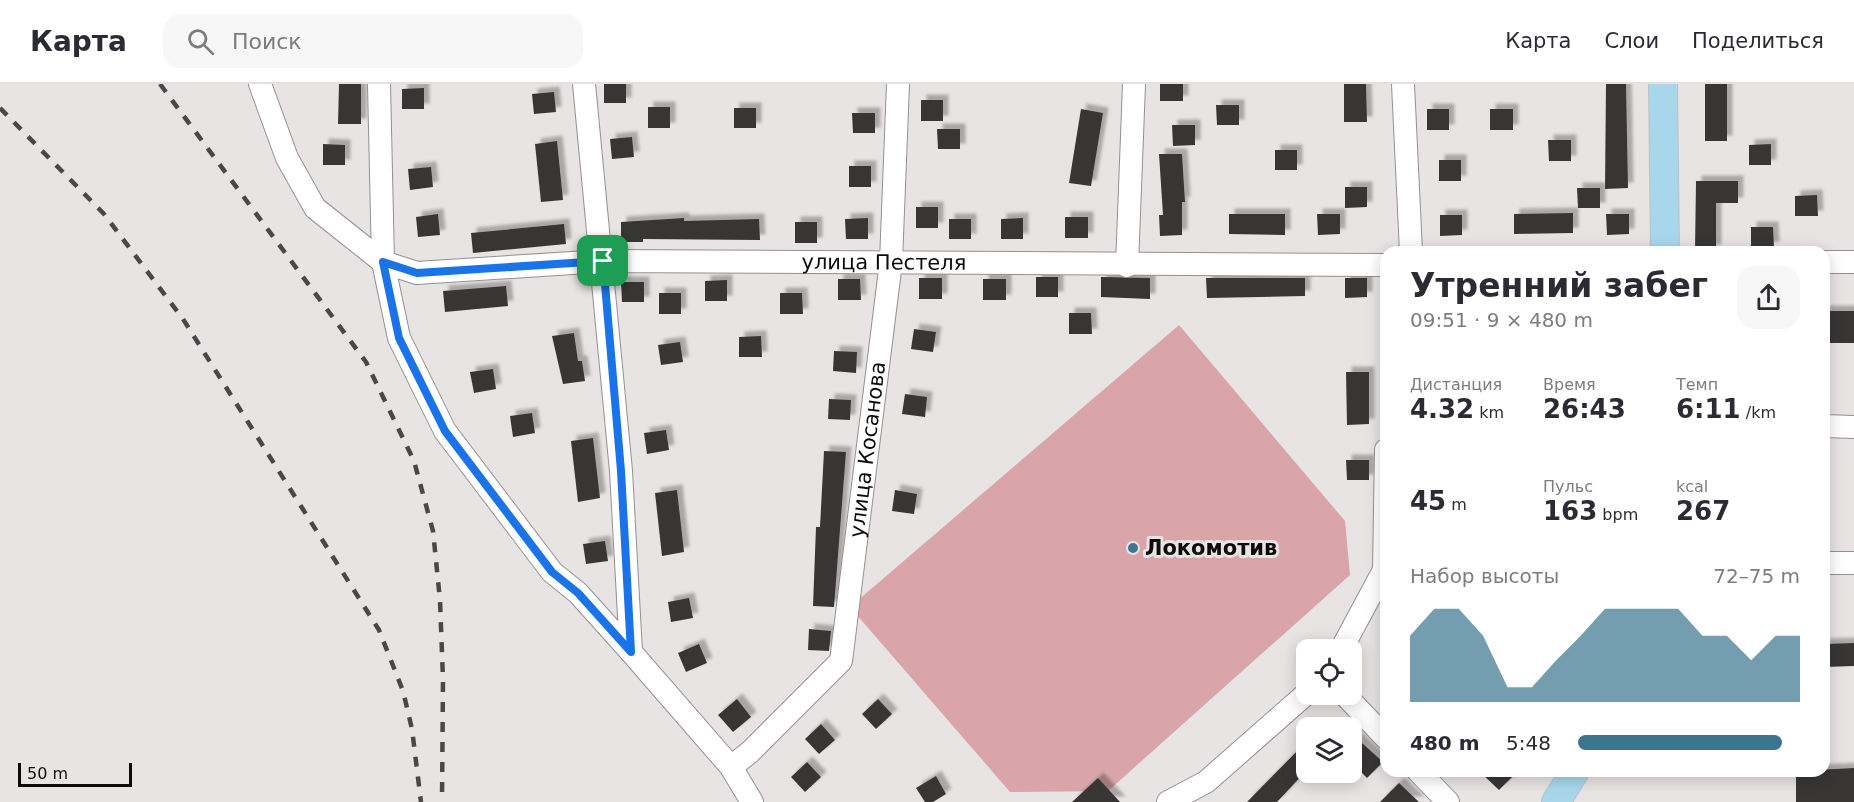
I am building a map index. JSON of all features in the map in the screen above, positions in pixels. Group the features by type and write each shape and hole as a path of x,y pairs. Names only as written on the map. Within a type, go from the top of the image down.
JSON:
{"main road":[{"path":"1663,84 1665,246"},
{"path":"1556,802 1571,777"}],"street":[{"path":"260,84 287,158 315,208 383,262"},
{"path":"379,84 383,262 399,338 445,431 552,572 578,593 631,652 730,767 752,802"},
{"path":"584,84 603,261 621,471 631,652"},
{"name":"улица Косанова","path":"730,767 750,752 841,661 891,262 898,84"},
{"path":"1127,266 1134,84"},
{"path":"1403,84 1412,246"},
{"name":"улица Пестеля","path":"383,262 417,273 603,261 1127,266 1380,265"},
{"path":"1830,262 1854,262"},
{"path":"1830,426 1854,427"},
{"path":"1830,563 1854,563"},
{"path":"1347,639 1380,579"},
{"path":"1168,802 1206,782 1296,703"},
{"path":"1354,705 1380,732"},
{"path":"1424,777 1448,802"}],"shaded area":[{"name":"Локомотив","path":"1179,325 1345,521 1350,575 1108,791 1010,792 850,607"}],"building":[{"path":"339,84 361,84 361,124 338,124"},
{"path":"604,84 626,84 626,103 604,103"},
{"path":"1160,84 1183,84 1183,101 1160,101"},
{"path":"1344,84 1366,84 1367,122 1344,122"},
{"path":"1606,84 1626,84 1628,188 1605,189"},
{"path":"1705,84 1727,84 1727,141 1705,141"},
{"path":"424,88 424,109 402,109 402,89"},
{"path":"554,92 556,112 534,114 532,94"},
{"path":"921,100 943,100 943,121 921,121"},
{"path":"1216,105 1239,105 1239,125 1217,125"},
{"path":"648,107 670,107 670,128 648,128"},
{"path":"734,108 756,108 756,128 734,128"},
{"path":"1081,109 1103,113 1091,186 1069,183"},
{"path":"1427,109 1449,109 1449,130 1427,130"},
{"path":"1490,109 1513,109 1513,130 1490,130"},
{"path":"852,113 875,113 875,133 853,133"},
{"path":"1172,125 1195,125 1195,145 1173,146"},
{"path":"937,129 960,129 960,149 938,149"},
{"path":"632,137 634,157 612,159 610,139"},
{"path":"1548,140 1571,140 1571,161 1549,161"},
{"path":"557,141 563,200 541,202 535,144"},
{"path":"323,144 345,145 345,165 323,165"},
{"path":"1771,144 1771,165 1749,165 1749,145"},
{"path":"1275,150 1297,150 1297,170 1275,170"},
{"path":"1159,154 1182,154 1185,202 1182,202 1182,235 1160,236 1159,215 1163,215"},
{"path":"1439,160 1461,160 1461,181 1439,181"},
{"path":"849,166 871,166 871,187 849,187"},
{"path":"431,167 433,187 410,190 408,169"},
{"path":"1696,181 1738,181 1738,203 1716,203 1716,246 1695,246"},
{"path":"1345,187 1367,187 1367,207 1345,208"},
{"path":"1577,188 1600,188 1600,208 1578,208"},
{"path":"1817,195 1818,216 1795,216 1795,196"},
{"path":"916,207 938,207 938,228 916,228"},
{"path":"1573,213 1573,233 1514,234 1514,214"},
{"path":"438,214 440,235 418,237 416,217"},
{"path":"1229,214 1285,214 1285,235 1229,234"},
{"path":"1317,214 1340,214 1340,234 1318,235"},
{"path":"1606,214 1629,214 1629,234 1607,235"},
{"path":"1440,215 1462,215 1462,235 1440,236"},
{"path":"1065,217 1088,217 1088,238 1065,238"},
{"path":"684,218 684,221 759,219 760,240 643,239 643,242 621,242 621,222"},
{"path":"868,218 868,239 846,239 845,219"},
{"path":"1023,218 1023,239 1001,239 1001,219"},
{"path":"949,219 971,219 971,239 949,239"},
{"path":"795,222 817,222 817,243 795,243"},
{"path":"564,224 566,244 473,253 471,233"},
{"path":"1751,227 1773,227 1774,246 1751,246"},
{"path":"1036,277 1058,277 1058,297 1036,297"},
{"path":"1101,277 1150,278 1150,299 1101,297"},
{"path":"919,278 942,278 942,299 919,299"},
{"path":"1206,278 1305,278 1305,296 1207,298"},
{"path":"1345,278 1367,278 1367,297 1345,298"},
{"path":"838,279 860,279 861,300 838,300"},
{"path":"983,279 1006,279 1006,300 983,300"},
{"path":"727,280 727,301 705,301 705,281"},
{"path":"621,282 644,282 644,302 622,302"},
{"path":"506,286 508,306 445,312 443,291"},
{"path":"659,293 681,293 681,314 659,314"},
{"path":"780,293 802,293 803,314 780,314"},
{"path":"1830,311 1854,311 1854,343 1830,343"},
{"path":"1069,313 1091,313 1092,334 1069,334"},
{"path":"914,329 936,332 933,352 911,349"},
{"path":"574,333 578,361 582,361 585,381 563,384 552,336"},
{"path":"761,336 762,357 739,357 739,337"},
{"path":"680,342 683,362 661,365 658,345"},
{"path":"834,351 857,352 856,373 833,371"},
{"path":"493,369 496,389 474,393 470,372"},
{"path":"1346,372 1369,372 1369,424 1347,425"},
{"path":"905,394 927,397 925,417 902,414"},
{"path":"829,399 851,400 850,420 828,419"},
{"path":"532,413 535,433 513,437 510,416"},
{"path":"666,430 669,450 647,454 644,433"},
{"path":"593,438 600,498 578,502 571,441"},
{"path":"824,451 846,452 834,607 813,606 816,527 820,527"},
{"path":"1346,460 1369,460 1369,480 1347,480"},
{"path":"677,490 684,552 662,556 655,493"},
{"path":"895,490 917,494 914,514 892,511"},
{"path":"605,541 608,561 586,564 583,544"},
{"path":"689,598 693,618 671,622 668,602"},
{"path":"809,629 831,631 829,651 808,650"},
{"path":"1854,643 1854,666 1830,667 1830,644"},
{"path":"699,644 707,663 686,672 678,653"},
{"path":"737,699 751,717 733,732 718,715"},
{"path":"878,699 892,714 876,729 862,714"},
{"path":"821,724 835,740 819,754 805,739"},
{"path":"1362,743 1380,759 1380,765 1367,778 1362,773"},
{"path":"1296,752 1296,782 1277,802 1247,802"},
{"path":"807,762 821,777 805,792 791,777"},
{"path":"1854,768 1854,802 1796,802 1796,777 1830,777 1830,769"},
{"path":"936,776 946,794 933,802 925,802 916,788"},
{"path":"1485,777 1512,777 1499,790"},
{"path":"1098,778 1120,802 1072,802"},
{"path":"1399,783 1419,802 1380,802"}],"railway":[{"path":"160,84 366,362 414,461 433,531 440,600 443,680 442,802"},
{"path":"0,108 104,214 183,319 379,630 403,691 412,729 421,802"}],"place":[{"name":"Локомотив","path":"1133,548"}],"route":[{"path":"603,261 621,471 631,652 578,593 552,572 445,431 399,338 383,262 417,273 544,263 603,261"}]}
